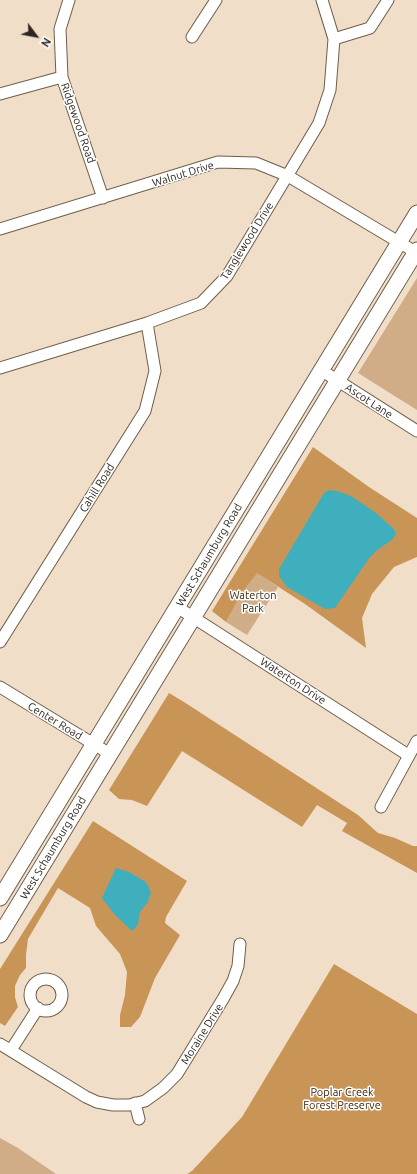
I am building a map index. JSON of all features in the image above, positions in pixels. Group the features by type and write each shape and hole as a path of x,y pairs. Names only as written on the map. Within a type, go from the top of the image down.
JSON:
{"main road":[{"name":"West Schaumburg Road","path":"0,898 417,213"},
{"name":"West Schaumburg Road","path":"0,935 416,252"}],"street":[{"name":"Ridgewood Road","path":"69,0 60,28 62,77 103,198"},
{"path":"192,37 216,0"},
{"name":"Tanglewood Drive","path":"0,368 147,322 200,303 227,276 319,123 330,90 334,39 322,0"},
{"path":"334,39 370,28 388,0"},
{"path":"0,94 62,77"},
{"name":"Walnut Drive","path":"0,229 218,162 256,163 288,176 416,252"},
{"name":"Cahill Road","path":"0,642 145,411 155,372 147,322"},
{"name":"Ascot Lane","path":"321,370 417,432"},
{"name":"Waterton Drive","path":"177,607 408,754"},
{"name":"Center Road","path":"0,688 110,754"},
{"path":"381,807 408,754 417,741"},
{"name":"Moraine Drive","path":"0,1044 86,1097 97,1102 113,1105 129,1105 144,1101 163,1088 177,1074 223,999 233,981 238,966 240,944"},
{"path":"11,1050 38,1008"},
{"path":"135,1103 139,1119"}],"green space":[{"path":"417,278 417,410 358,373"},
{"path":"313,447 369,487 417,518 417,557 394,567 372,594 362,618 366,648 305,604 257,573 243,591 226,622 212,611"},
{"name":"Waterton Park","path":"256,572 278,587 247,635 226,622 243,591"},
{"path":"169,693 358,815 378,833 395,838 413,846 417,846 417,873 342,831 347,823 317,805 302,827 182,751 147,806 132,800 119,799 109,790"},
{"path":"93,821 187,881 166,917 165,923 180,935 155,978 140,1017 131,1027 120,1027 120,1015 125,995 127,972 120,954 96,926 90,908 58,888 28,939 26,968 20,975 15,986 15,997 18,1007 5,1026 0,1023 0,969"},
{"name":"Poplar Creek Forest Preserve","path":"334,964 417,1014 417,1174 187,1174 192,1171 242,1117"},
{"path":"0,1138 18,1148 56,1174 0,1174"}],"water":[{"path":"329,490 351,496 376,513 394,529 396,534 392,540 370,557 335,608 325,609 287,587 279,576 279,569 324,493"},
{"path":"116,868 129,872 146,882 151,892 148,902 140,912 138,925 132,931 114,914 102,898"}]}
